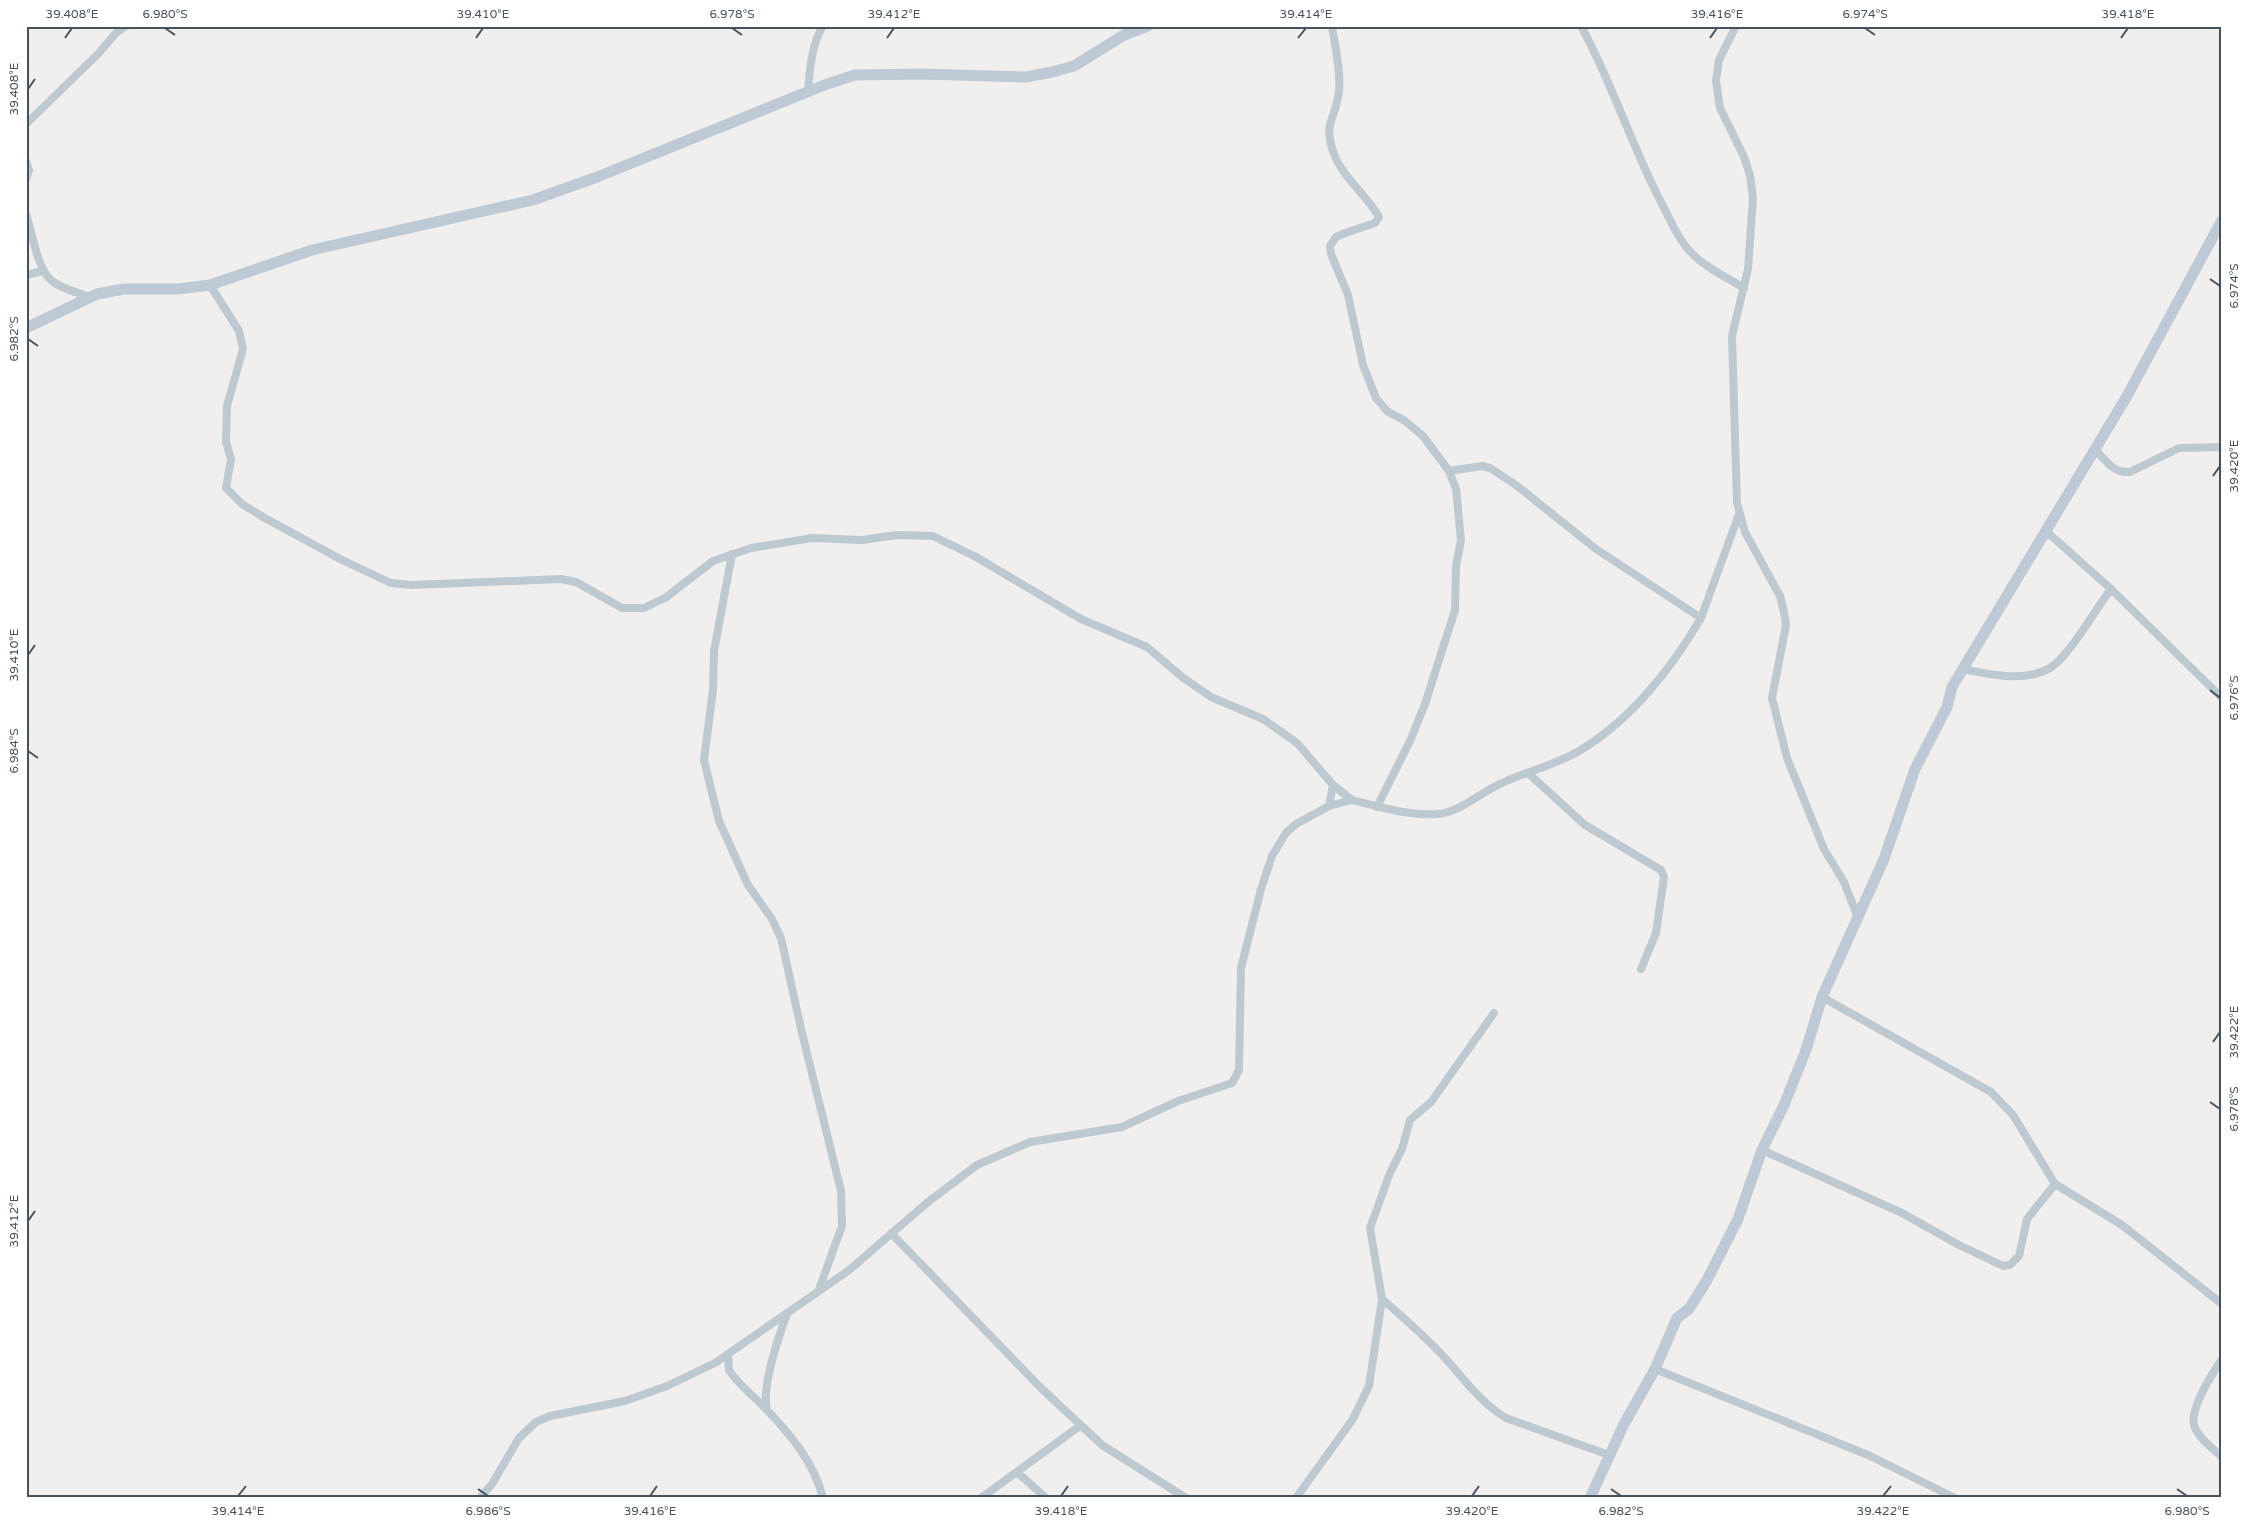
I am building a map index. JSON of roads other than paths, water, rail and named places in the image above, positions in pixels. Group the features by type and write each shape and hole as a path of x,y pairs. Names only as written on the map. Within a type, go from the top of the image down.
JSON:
{"street":[{"path":"26,124 98,54 116,33 126,26"},
{"path":"808,91 811,58 818,34 823,26"},
{"path":"26,328 90,297 124,289 178,289 210,285 312,250 533,200 597,177 808,91 855,75 921,74 1026,77 1074,66 1124,35 1148,26"},
{"path":"1332,26 1339,76 1338,93 1329,123 1329,138 1335,157 1378,217 1375,223 1336,237 1330,246 1331,254 1348,295 1363,365 1376,398 1387,411 1405,421 1423,436 1449,471 1456,489 1461,540 1456,566 1454,610 1419,720 1377,807"},
{"path":"1582,26 1596,54 1648,179 1680,240 1689,251 1706,264 1744,288"},
{"path":"1736,26 1719,60 1716,81 1720,108 1744,157 1750,174 1752,223 1744,288 1736,313 1731,357 1737,503 1739,514 1756,554 1780,596 1784,612 1786,625 1772,698 1787,758 1824,849 1844,882 1858,918"},
{"path":"26,161 29,170 26,179"},
{"path":"26,214 43,272 64,287 90,297"},
{"path":"1590,1498 1609,1455 1655,1369 1677,1318 1689,1309 1707,1280 1738,1219 1762,1150 1784,1105 1806,1050 1822,998 1884,859 1915,769 1947,707 1952,687 2128,396 2222,220"},
{"path":"26,275 43,272"},
{"path":"210,285 239,331 242,349 227,406 226,442 231,459 226,488 242,504 263,517 369,575 391,583 412,585 560,579 576,582 622,608 630,609 644,608 665,598 713,561 732,554 812,538 862,540 897,535 933,536 984,561 1081,618 1140,643 1210,697 1263,719 1297,743 1333,785 1352,800 1377,807 1414,813 1438,814 1465,804 1495,786 1578,752 1624,717 1656,682 1702,618 1739,514"},
{"path":"2095,449 2116,471 2123,473 2130,472 2179,448 2222,447"},
{"path":"1449,471 1482,466 1490,468 1516,485 1596,549 1702,618"},
{"path":"2047,532 2111,589 2222,698"},
{"path":"732,554 714,650 713,690 704,760 719,821 748,884 772,919 781,938 841,1191 842,1226 818,1292"},
{"path":"1962,669 1998,676 2037,673 2051,668 2065,654 2111,589"},
{"path":"1528,772 1585,825 1661,870 1664,878 1656,933 1641,969"},
{"path":"1329,806 1333,785"},
{"path":"480,1498 492,1484 519,1438 536,1422 550,1416 625,1401 667,1386 715,1363 848,1271 960,1176 992,1157 1030,1142 1122,1127 1178,1101 1232,1084 1239,1070 1241,968 1261,889 1272,856 1286,833 1296,824 1329,806 1352,800"},
{"path":"1822,998 1991,1092 2013,1114 2055,1184 2122,1224 2222,1304"},
{"path":"1296,1498 1364,1400 1374,1364 1376,1329 1382,1299 1370,1228 1390,1172 1402,1149 1410,1120 1431,1102 1494,1013"},
{"path":"1762,1150 1902,1213 1959,1245 2003,1266 2010,1265 2019,1256 2027,1219 2055,1184"},
{"path":"891,1233 1040,1387 1102,1444 1186,1498"},
{"path":"1382,1299 1437,1350 1480,1400 1494,1411 1506,1418 1609,1455"},
{"path":"768,1411 765,1395 780,1332 787,1313"},
{"path":"728,1354 729,1370"},
{"path":"2222,1359 2204,1388 2193,1421 2196,1430 2205,1442 2222,1457"},
{"path":"715,1363 729,1370 795,1442 813,1470 823,1498"},
{"path":"1655,1369 1868,1455 1955,1498"},
{"path":"981,1498 1081,1425"},
{"path":"1017,1472 1046,1498"}]}
